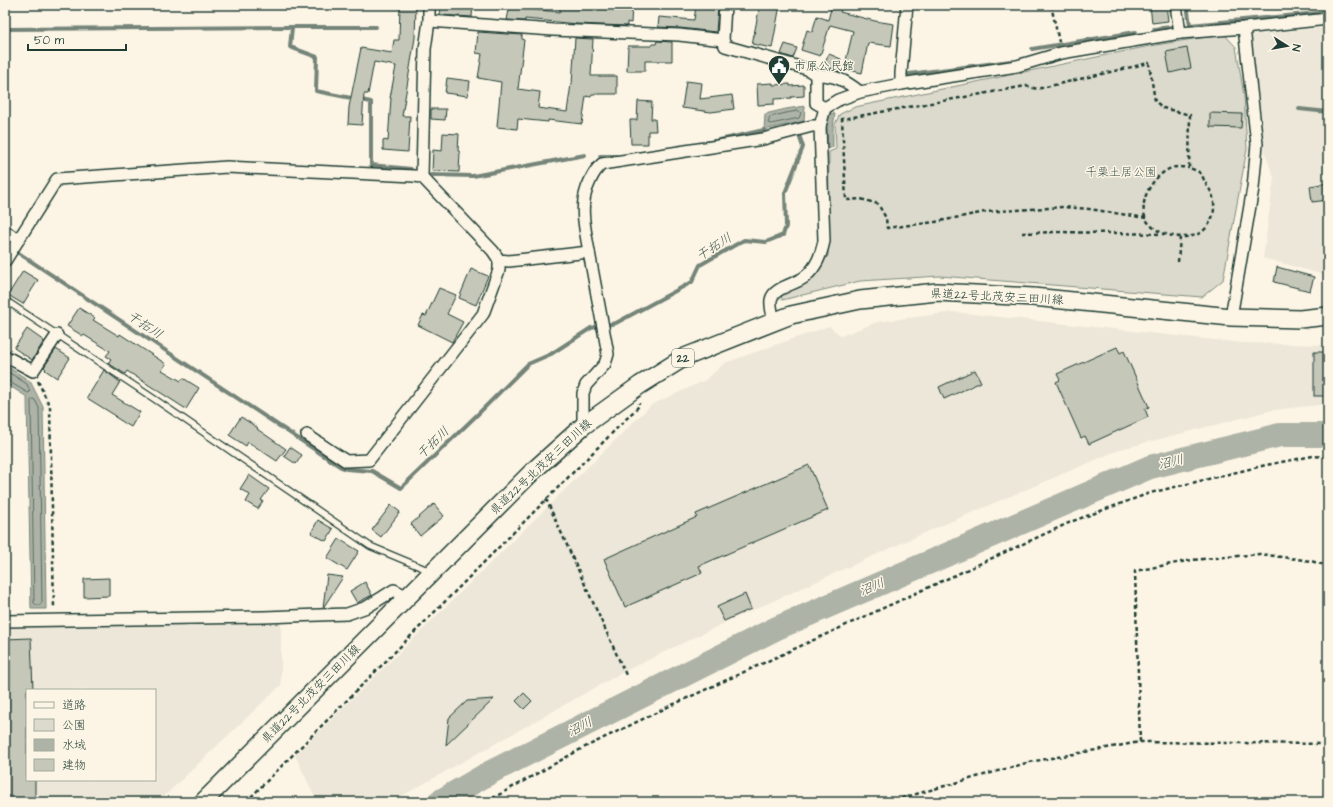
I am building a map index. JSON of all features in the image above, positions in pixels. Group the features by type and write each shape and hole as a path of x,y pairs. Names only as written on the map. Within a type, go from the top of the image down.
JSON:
{"main road":[{"name":"県道22号北茂安三田川線","path":"203,802 533,471 583,426 640,385 685,357 791,315 860,300 937,292 1033,297 1231,317 1300,319 1328,316"}],"street":[{"path":"422,177 425,49 429,20 429,5"},
{"path":"725,5 723,40 725,46 807,69 816,75 826,74 847,82 860,92"},
{"path":"901,84 907,5"},
{"path":"1176,5 1180,33"},
{"path":"774,322 771,299 776,292 805,278 816,265 821,252 824,241 820,126 825,108 838,100 860,92 1017,66 1061,53 1180,33 1328,19"},
{"path":"429,20 553,30 679,35 723,40"},
{"path":"1231,317 1253,188 1257,144 1244,28"},
{"path":"816,75 816,103 825,108"},
{"path":"583,426 583,393 586,385 605,364 608,354 582,208 585,191 595,170 602,164 763,139 812,126 820,126"},
{"path":"12,250 57,179 227,167 422,177 493,251 499,260 499,270 483,314 369,460 346,461 307,435"},
{"path":"5,231 12,250"},
{"path":"499,260 509,261 589,252"},
{"path":"5,356 33,371 57,335"},
{"path":"5,621 264,618 347,614 367,607 394,590 408,597"}],"lane":[{"path":"5,300 156,400 370,546 432,572"}],"path":[{"path":"1051,5 1058,40"},
{"path":"1146,218 1089,209 1063,207 985,212 935,222 887,228 886,218 878,204 861,199 846,200 842,119 1026,86 1037,89 1149,63 1155,101 1163,108 1190,115 1189,168"},
{"path":"1179,166 1201,173 1211,192 1214,206 1213,217 1206,228 1197,234 1180,237 1158,230 1148,223 1146,218 1144,213 1144,201 1148,191 1154,182 1171,168 1179,166"},
{"path":"1022,233 1058,232 1167,234"},
{"path":"1178,262 1180,237"},
{"path":"33,371 50,407 54,620"},
{"path":"246,802 639,406 640,385"},
{"path":"486,802 581,749 672,705 1073,522 1150,493 1266,465 1313,456 1328,457"},
{"path":"546,500 626,675"},
{"path":"1140,742 1135,571 1192,560 1260,554 1311,561 1328,566"},
{"path":"888,802 1030,762 1140,742 1328,744"}],"shaded area":[{"path":"1328,27 1328,276 1263,258 1274,178 1265,153 1251,35"},
{"path":"954,312 1243,343 1328,345 1328,404 1273,410 1121,449 924,533 722,624 623,672 391,802 317,802 295,755 651,405 704,381 725,363 829,326 841,336 877,322"},
{"path":"281,621 281,685 158,802 5,802 5,627"}],"green space":[{"name":"千栗土居公園","path":"1224,34 1236,47 1244,96 1247,149 1223,280 1202,297 940,276 860,281 782,300 781,293 806,281 828,256 829,152 836,149 835,124 840,114 855,107 1150,46"}],"water":[{"path":"805,106 804,121 764,130 765,114"},
{"path":"830,113 835,114 833,127 833,147 828,149 827,125"},
{"path":"5,365 30,381 43,407 46,609 31,609 27,397 5,383"}],"building":[{"path":"400,5 416,5 415,38 402,116 410,116 408,152 383,150 383,140 388,141 390,98 396,66 374,62 368,94 364,94 362,125 348,124 349,107 361,48 392,53 394,40 399,40"},
{"path":"441,5 473,5 472,17 440,15"},
{"path":"510,5 526,5 525,9 560,12 560,5 580,5 580,8 612,9 613,5 632,5 631,23 627,22 627,26 577,24 525,19 525,21 507,20"},
{"path":"760,5 780,5 772,48 752,44"},
{"path":"832,5 843,5 840,12 894,24 891,46 868,43 862,73 844,69 853,31 830,25 820,56 801,50 807,30 812,32 817,16 828,20"},
{"path":"1150,5 1166,5 1168,21 1152,23"},
{"path":"696,6 718,7 716,32 658,27 659,17 694,20"},
{"path":"478,32 522,35 522,39 524,40 518,89 540,92 538,108 567,112 572,84 575,38 593,39 591,76 617,76 617,94 592,94 591,97 586,96 582,124 548,120 548,122 518,119 517,129 497,127 501,82 478,78 482,54 476,53"},
{"path":"657,41 672,42 672,61 645,61 645,71 627,71 628,46 652,46 652,44 656,44"},
{"path":"785,44 797,48 793,58 781,54"},
{"path":"1187,48 1191,68 1170,73 1166,52"},
{"path":"829,54 841,59 838,71 824,65"},
{"path":"447,78 470,81 468,96 445,93"},
{"path":"686,81 702,83 700,99 732,95 734,109 711,112 682,108"},
{"path":"773,83 773,85 804,85 804,96 774,99 774,104 758,105 757,84"},
{"path":"638,101 652,102 651,119 655,119 656,131 648,131 648,144 631,144 630,120 637,120"},
{"path":"431,109 446,109 445,120 431,119"},
{"path":"1210,113 1242,114 1241,128 1210,127"},
{"path":"443,133 459,134 459,172 432,171 433,150 442,151"},
{"path":"1328,183 1328,200 1312,202 1310,186"},
{"path":"1277,267 1314,277 1310,291 1274,282"},
{"path":"471,269 488,276 476,305 459,298"},
{"path":"23,271 38,280 23,304 8,295"},
{"path":"439,288 456,295 447,314 463,322 452,342 418,325 423,315 426,316"},
{"path":"79,308 95,318 93,320 119,336 120,334 166,364 162,370 181,381 183,378 199,388 186,409 127,371 125,374 108,363 111,359 106,356 110,351 67,326"},
{"path":"27,329 44,341 32,360 14,348"},
{"path":"1117,347 1120,353 1124,351 1149,407 1145,409 1148,417 1089,444 1085,436 1081,438 1056,382 1060,380 1057,374"},
{"path":"56,349 70,358 57,378 45,370 46,369 44,367"},
{"path":"1314,352 1328,352 1328,396 1314,396"},
{"path":"104,370 120,382 112,395 140,412 131,427 87,398"},
{"path":"975,370 981,382 944,399 939,387"},
{"path":"241,417 286,449 277,461 248,442 246,446 229,435"},
{"path":"290,447 302,455 296,464 284,456"},
{"path":"809,465 828,510 699,566 702,573 625,607 604,559 697,517 696,514"},
{"path":"249,475 269,489 261,500 263,501 258,509 246,502 250,495 240,489"},
{"path":"434,504 444,516 420,536 411,524"},
{"path":"391,505 400,512 381,537 372,530"},
{"path":"318,520 333,529 326,541 311,533"},
{"path":"339,539 359,551 347,570 327,558"},
{"path":"327,575 343,577 323,608"},
{"path":"109,578 109,596 84,597 84,579"},
{"path":"365,582 372,595 357,603 350,591"},
{"path":"745,594 751,609 724,621 717,607"},
{"path":"31,638 33,689 26,689 26,781 35,781 35,802 5,802 5,639"},
{"path":"524,693 532,701 524,709 516,701"},
{"path":"494,699 446,745 449,718 467,701"}],"waterway":[{"path":"1187,5 1190,25 1328,12"},
{"path":"292,27 290,47 317,57 316,91 371,102 371,165 411,169"},
{"path":"5,29 376,27"},
{"path":"1154,29 1171,27"},
{"path":"1032,49 1136,32"},
{"path":"909,74 1011,61"},
{"path":"1299,109 1328,112"},
{"path":"706,143 764,130"},
{"name":"干拓川","path":"5,244 341,467 346,469 372,471 401,488 528,364 551,354 591,328 616,323 692,282 700,265 744,240 766,242 783,235 786,226 785,193 803,147 799,135"},
{"path":"630,154 642,153"},
{"path":"431,175 473,176 585,155"},
{"path":"600,156 616,156"},
{"name":"沼川","path":"439,802 491,772 777,628 1150,467 1280,435 1328,435"}],"place":[{"name":"市原公民館","path":"779,86"}]}
